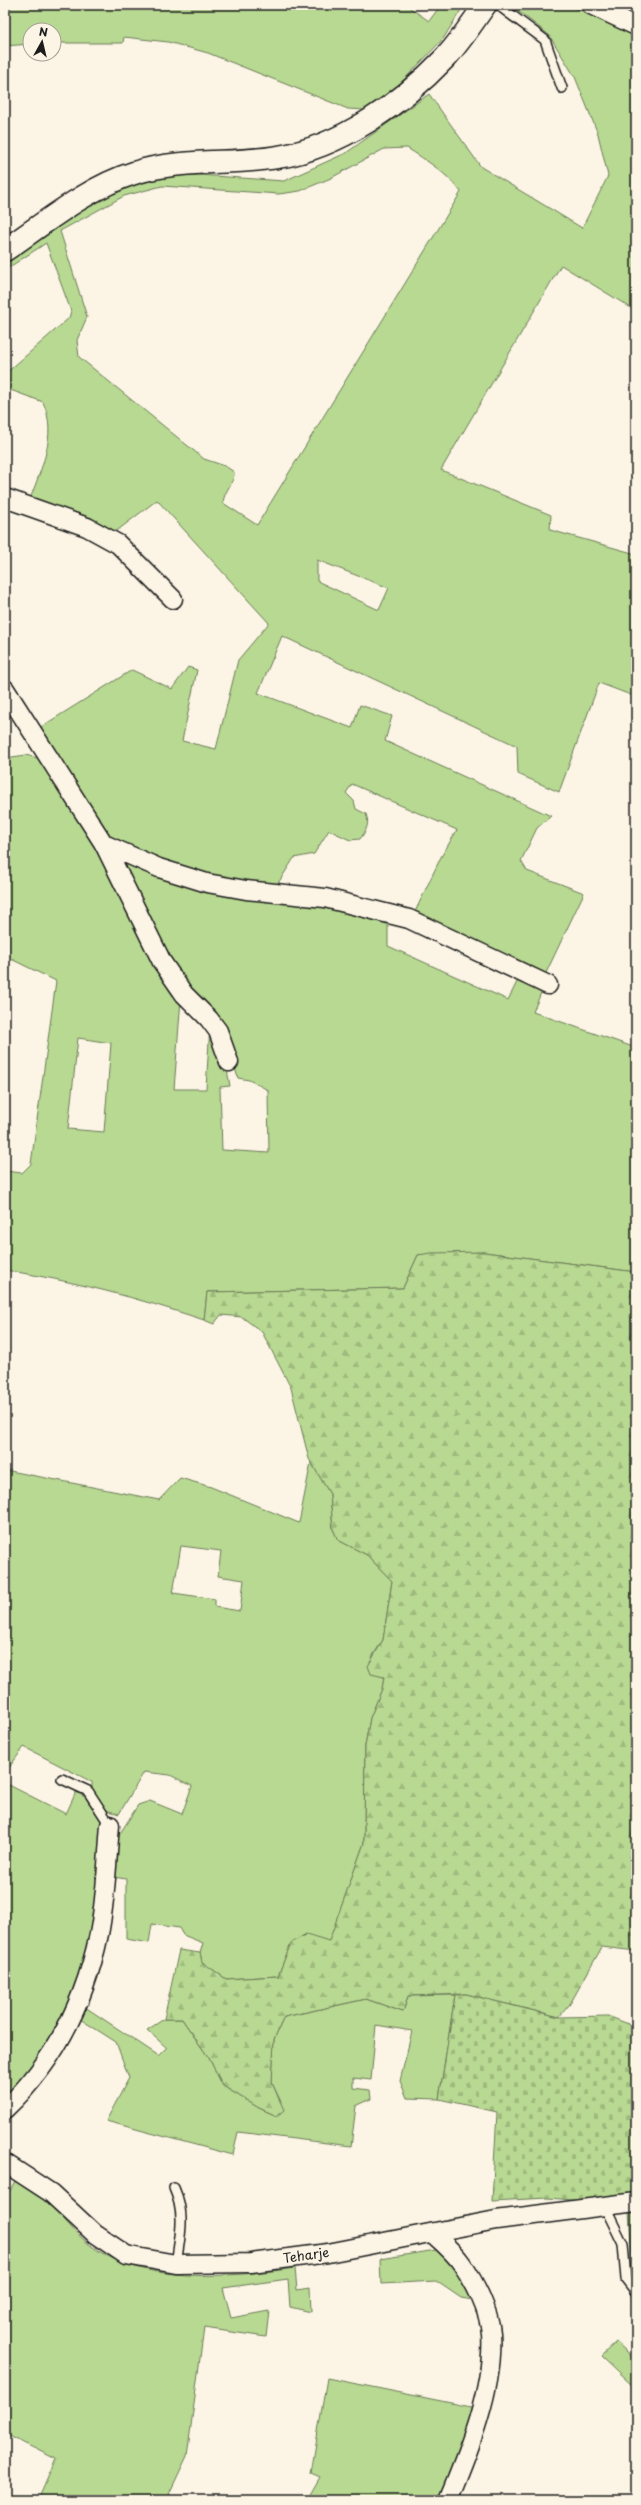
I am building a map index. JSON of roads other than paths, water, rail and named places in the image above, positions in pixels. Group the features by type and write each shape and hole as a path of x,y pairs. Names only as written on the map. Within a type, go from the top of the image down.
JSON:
{"main road":[{"path":"5,250 85,196 133,173 162,165 279,157 306,151 338,137 371,119 406,94 445,58 485,5"}],"street":[{"path":"591,5 636,26"},
{"path":"5,498 87,527 118,544 173,599"},
{"path":"5,689 104,844 162,962 184,994 209,1019 218,1031 229,1062"},
{"path":"104,844 159,868 207,883 246,890 325,898 409,919 548,985"},
{"path":"5,2109 40,2069 57,2045 80,2000 99,1934 110,1825"},
{"name":"Teharje","path":"5,2163 51,2193 95,2234 126,2255 176,2264 252,2263 328,2253 496,2220 636,2202"},
{"path":"432,2233 461,2263 477,2291 491,2333 490,2359 478,2420 453,2496"}],"lane":[{"path":"498,5 545,40 562,88"},
{"path":"62,1779 88,1791 110,1825"},
{"path":"174,2188 182,2212 176,2264"},
{"path":"605,2207 623,2244 626,2279 636,2292"}]}
